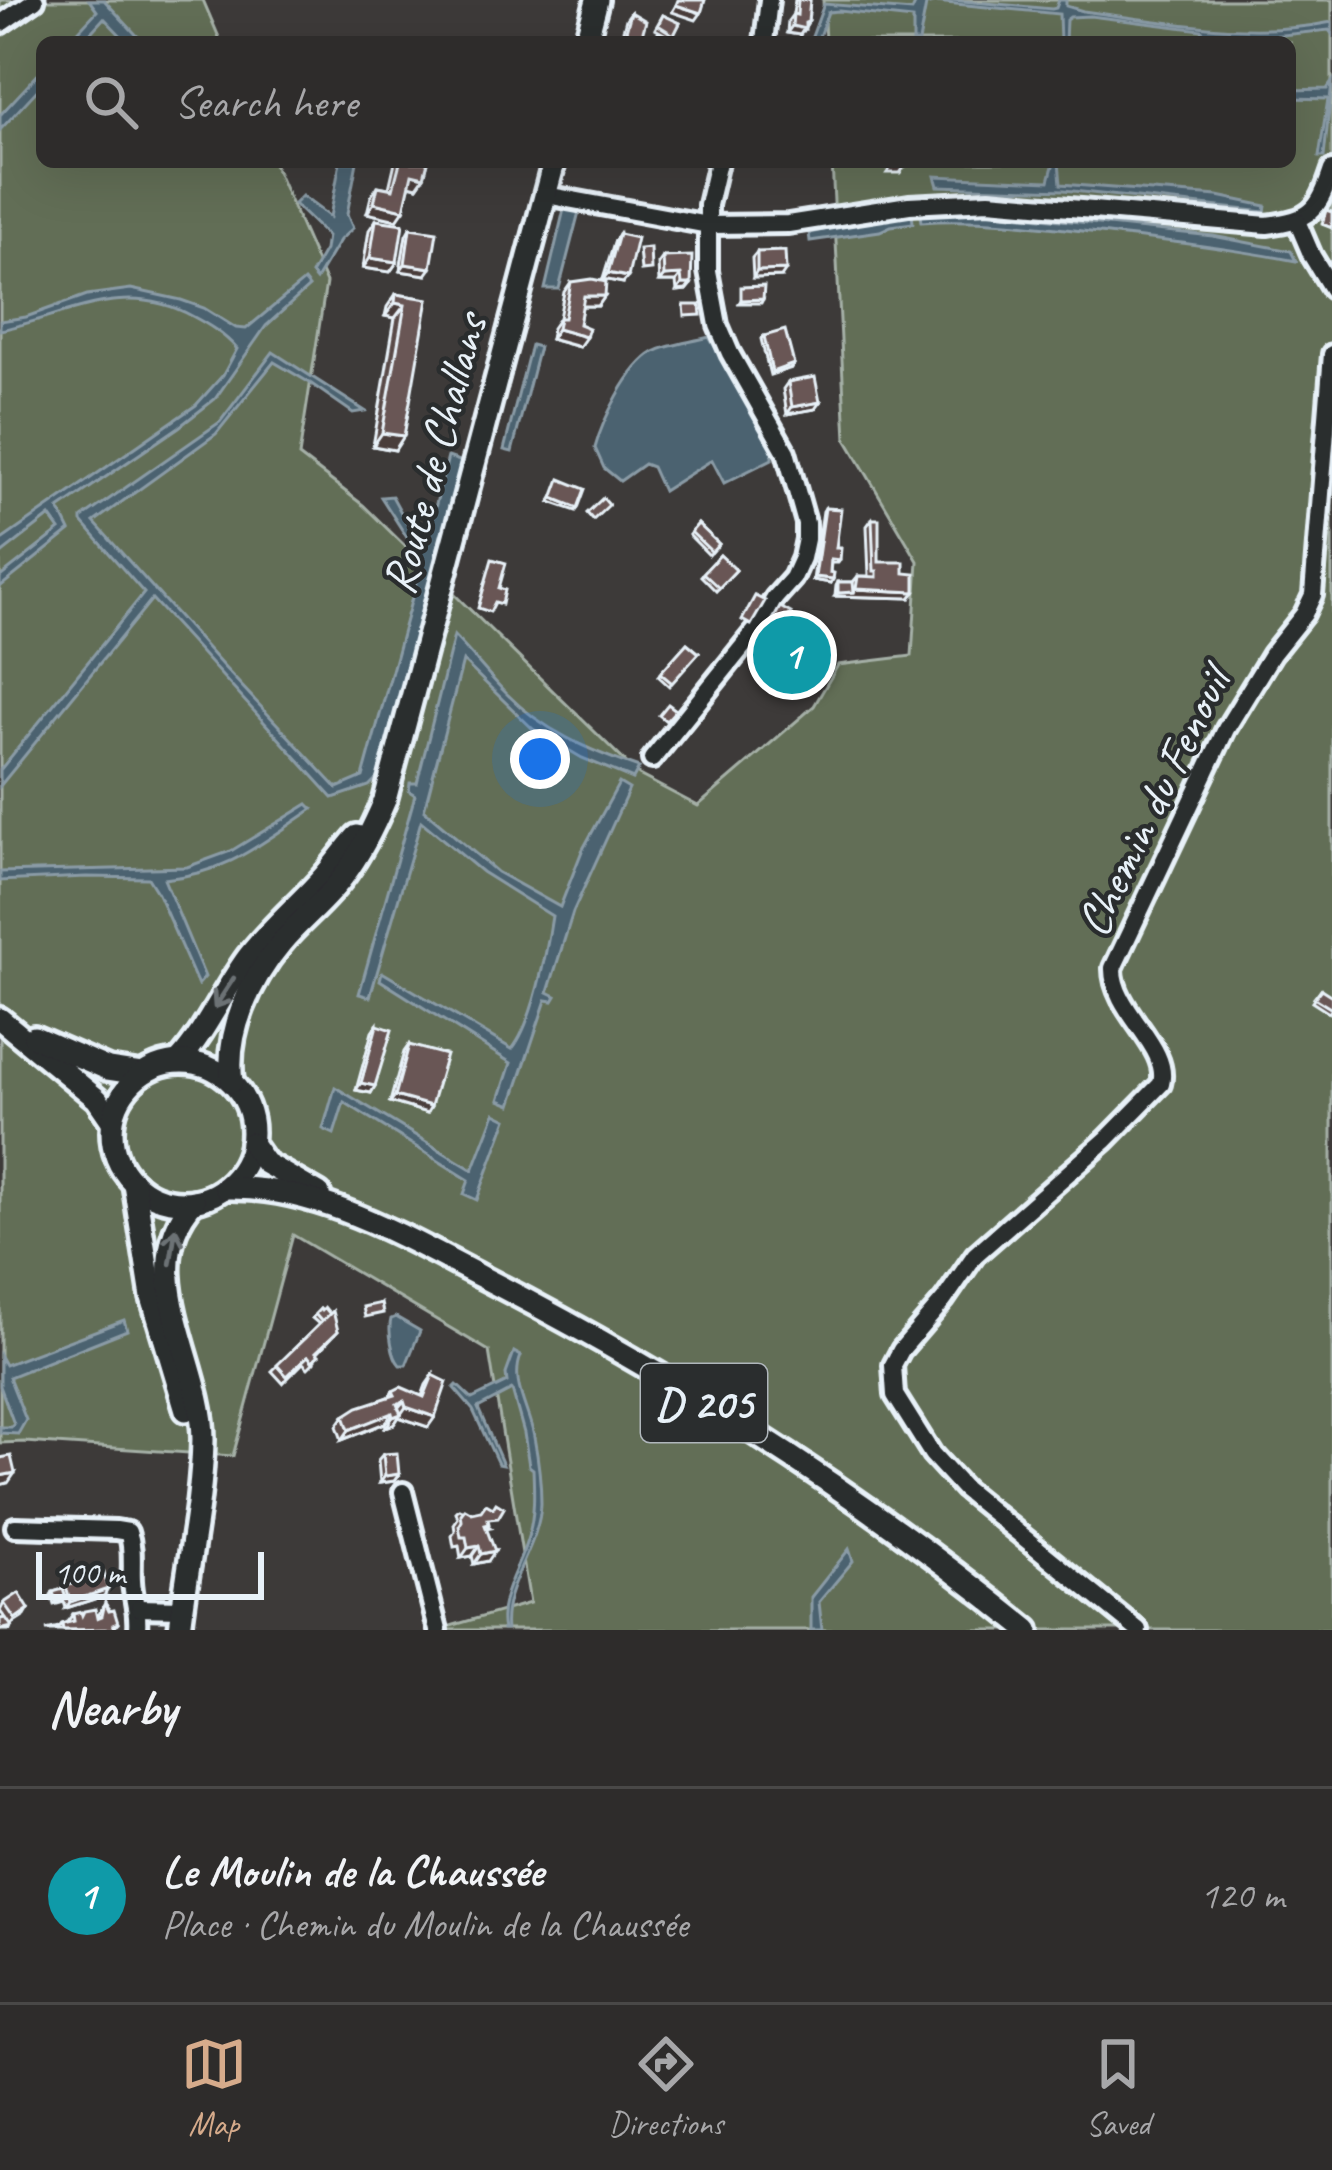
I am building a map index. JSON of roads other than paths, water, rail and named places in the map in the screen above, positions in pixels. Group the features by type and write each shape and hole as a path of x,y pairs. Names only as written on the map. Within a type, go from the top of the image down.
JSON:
{"main road":[{"path":"588,36 597,0"},
{"name":"Route de Challans","path":"232,1082 232,1042 260,973 281,943 342,879 372,831 394,767 553,168"},
{"name":"Route de Challans","path":"179,1061 245,961 357,836 394,767"},
{"path":"6,1023 108,1069 141,1074"},
{"path":"6,1023 97,1099 112,1120"},
{"path":"134,1183 161,1199 194,1201 210,1196 237,1175 251,1143 249,1110 232,1082 199,1063 159,1065 128,1087 112,1120 115,1154 134,1183 152,1297 184,1379"},
{"name":"D 205","path":"251,1143 277,1171 355,1216 536,1305 644,1365 864,1504 1028,1630"},
{"name":"D 205","path":"224,1187 301,1196 355,1216"},
{"path":"181,1619 201,1499 201,1453 191,1438 169,1270 176,1226 194,1201"}],"street":[{"path":"0,24 34,0"},
{"path":"765,36 769,0"},
{"path":"652,759 793,578 806,539 786,452 718,326 708,271 708,225 716,168"},
{"path":"546,195 708,225 788,224 909,205 988,201 1267,225 1298,221 1309,214 1323,196 1332,170"},
{"path":"1298,221 1332,289"},
{"name":"Chemin du Fenouil","path":"1138,1630 964,1489 932,1454 895,1395 893,1365 975,1255 1106,1140 1161,1084 1164,1076 1159,1058 1118,997 1113,968 1226,729 1313,595 1332,354"},
{"path":"403,1492 438,1630"},
{"path":"15,1527 128,1532 139,1608 137,1630"},
{"path":"139,1608 181,1619"}],"water":[{"path":"89,0 104,0 137,36 121,36 104,18 88,36 74,36 97,11"},
{"path":"917,0 1052,9 1059,0 1066,0 1066,6 1083,11 1208,27 1269,29 1332,22 1332,34 1329,30 1204,36 1202,30 1090,16 1070,17 1065,36 1060,36 1059,14 935,2 926,5 920,36 913,36 913,19 839,11 828,12 819,36 812,36 824,4 912,11"},
{"path":"36,76 36,91 0,130 0,115"},
{"path":"1332,82 1324,157 1319,157 1328,99 1296,98 1296,90 1327,89"},
{"path":"339,168 356,168 347,214 353,228 340,240 316,280 311,274 327,236 294,204 302,196 330,217"},
{"path":"1052,168 1060,168 1061,184 1218,196 1266,206 1265,212 1064,190 938,186 935,176 1049,181"},
{"path":"565,205 580,208 559,289 545,289"},
{"path":"984,212 1213,236 1291,251 1296,261 1027,225 921,222 920,215"},
{"path":"912,213 913,223 810,241 809,233"},
{"path":"304,281 309,287 266,326 215,399 59,509 70,531 0,587 0,577 60,530 50,516 0,555 0,541 196,405 223,375 237,349 192,316 143,301 96,304 0,330 0,321 26,317 87,295 131,289 204,308 246,329"},
{"path":"709,337 772,444 772,459 724,483 712,460 663,491 652,467 644,464 620,481 604,468 595,448 626,381 654,352"},
{"path":"531,345 539,347 512,452 504,450"},
{"path":"273,352 365,411 353,413 274,362 216,434 94,522 337,788 363,777 422,561 381,497 392,496 425,547 448,457 463,462 379,776 369,786 333,798 152,599 0,786 0,770 144,593 82,518 220,422"},
{"path":"454,636 506,693 551,729 639,768 633,779 582,758 533,729 463,661 424,810 497,872 560,907 582,851 619,783 629,789 573,912 548,992 556,996 546,1000 511,1105 499,1100 511,1063 380,980 382,972 512,1049 533,1005 552,916 482,872 421,821 370,997 359,994 415,795 409,791 410,783 417,783"},
{"path":"308,804 313,809 243,855 207,870 164,879 205,977 198,985 148,878 0,881 0,872 187,867 231,851"},
{"path":"335,1087 473,1170 495,1113 507,1119 477,1200 464,1194 469,1180 344,1102 334,1134 323,1129"},
{"path":"396,1317 420,1331 406,1365 397,1361 391,1343 391,1319"},
{"path":"124,1320 127,1330 9,1377 26,1420 18,1434 0,1433 0,1427 14,1424 0,1386 0,1356 5,1365"},
{"path":"514,1352 521,1356 519,1386 534,1437 541,1503 503,1630 506,1595 532,1520 533,1469 512,1390 478,1408 503,1465 498,1464 473,1410 454,1388 457,1385 472,1399 507,1382"},
{"path":"849,1549 853,1561 819,1602 822,1630 811,1630 811,1597"}],"place":[{"name":"Le Moulin de la Chaussée","path":"792,655"}]}
